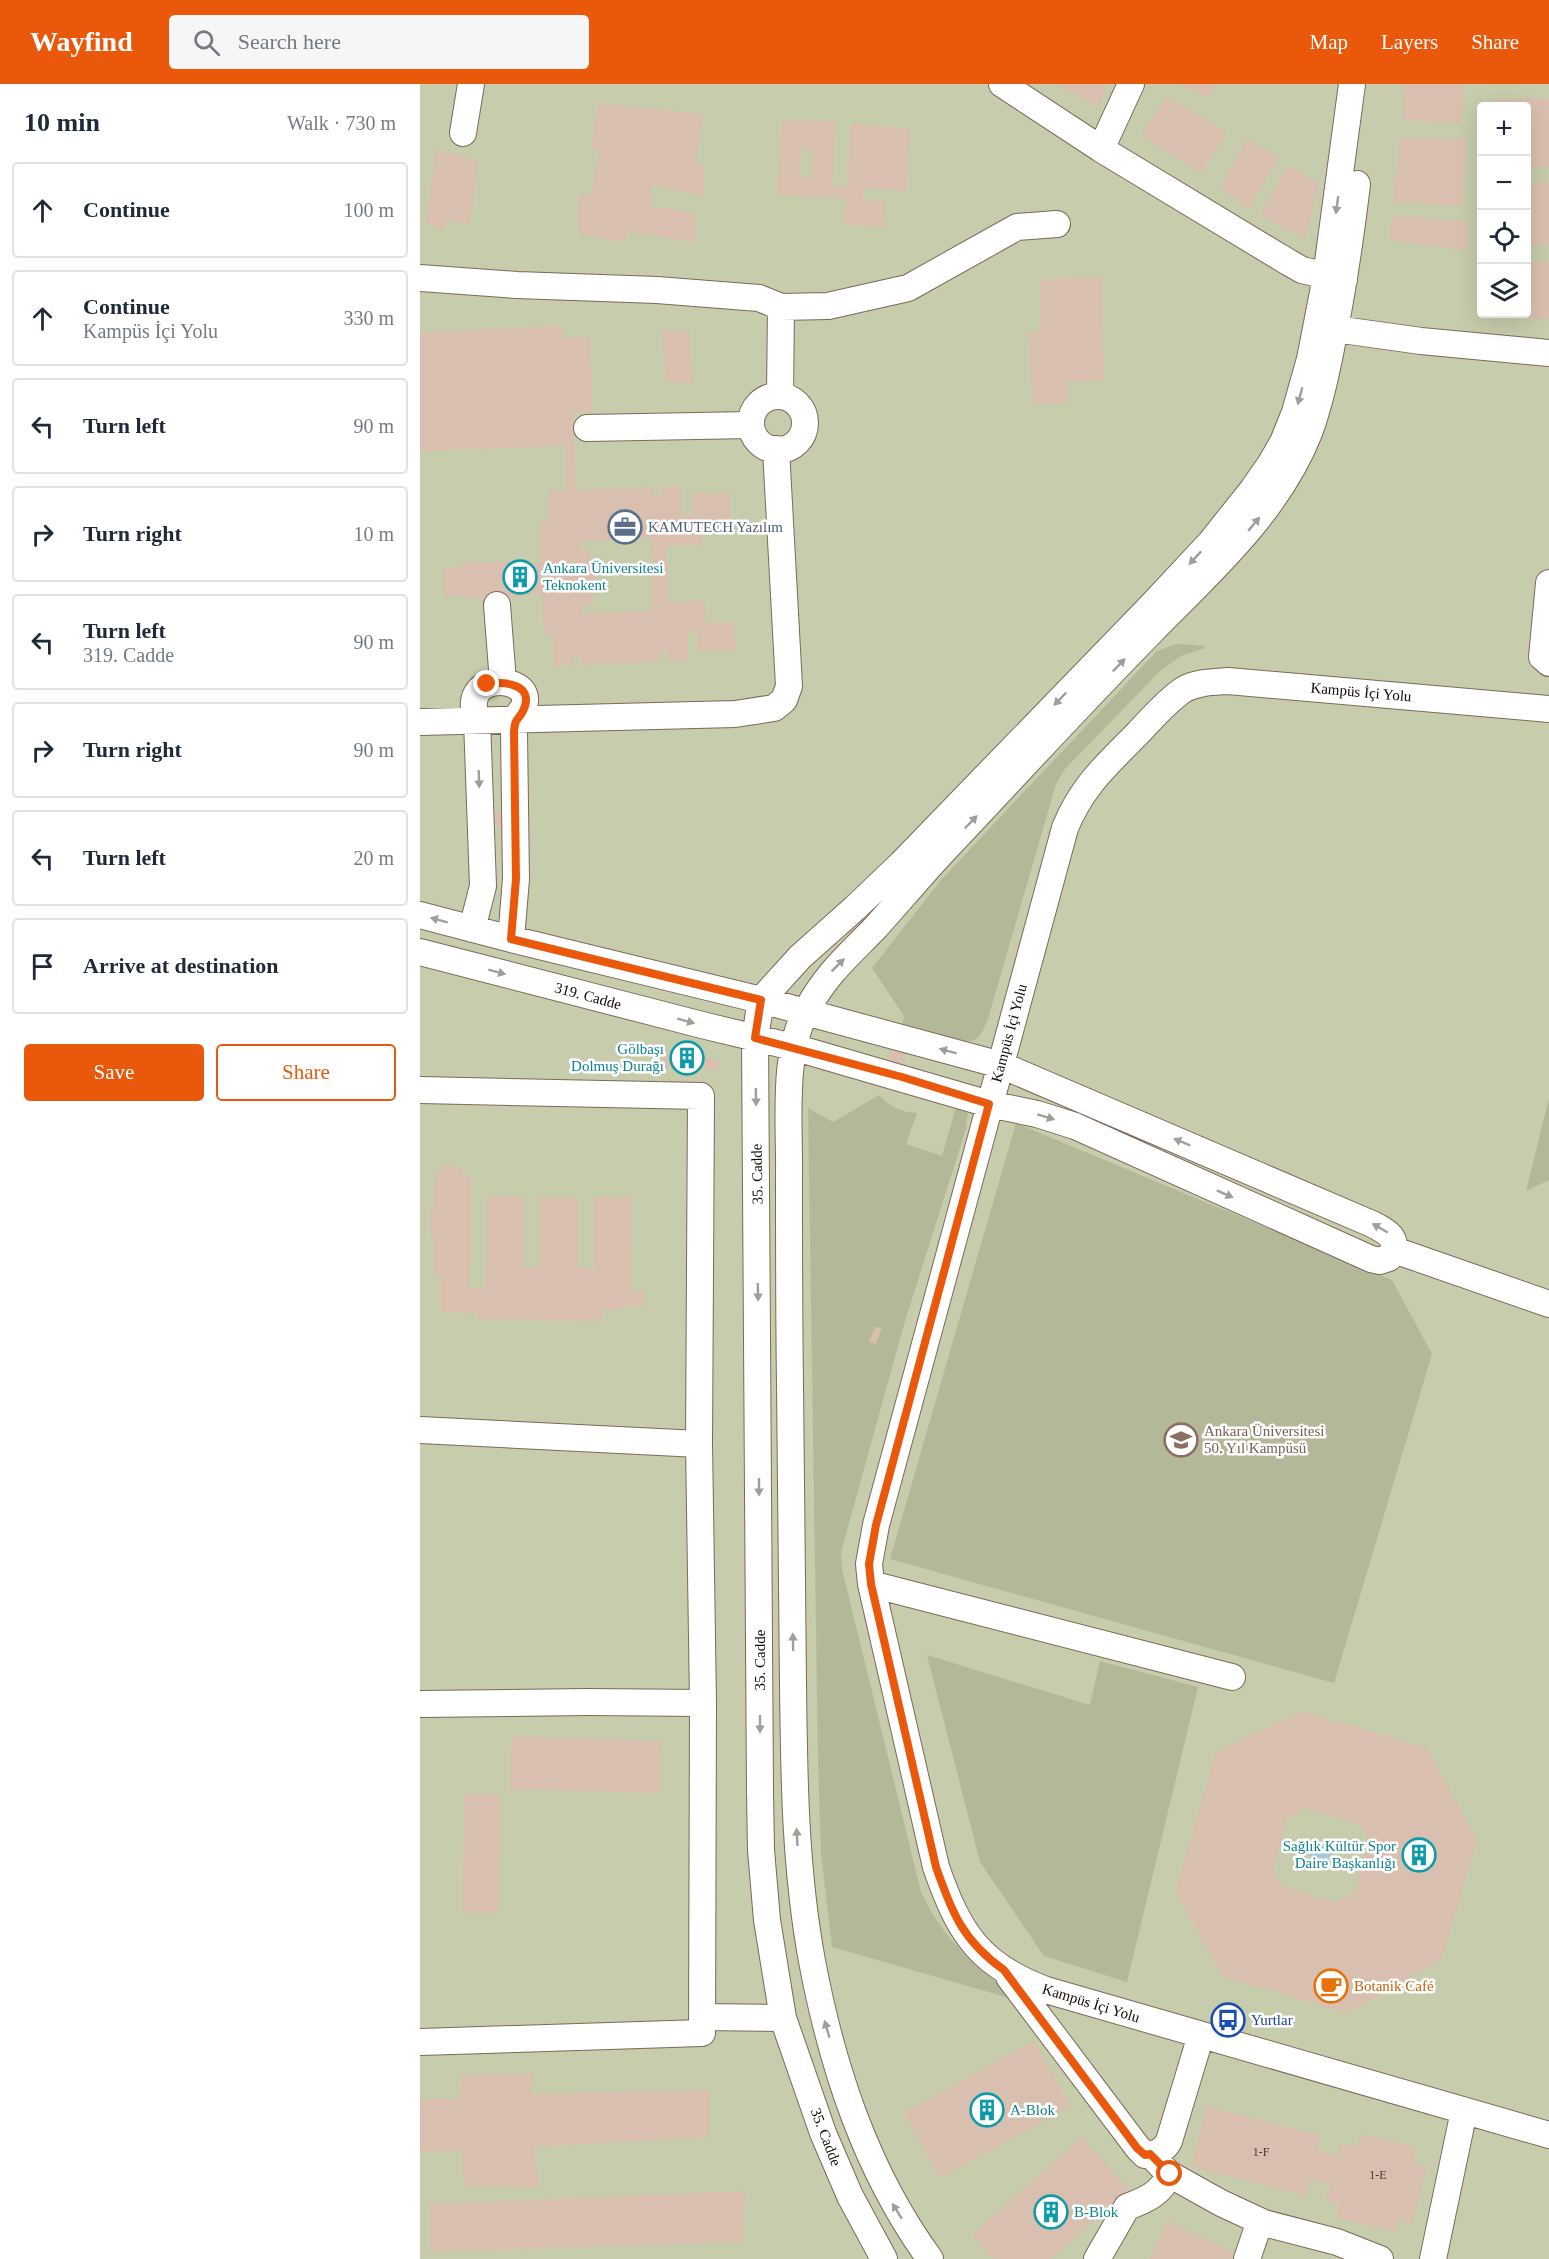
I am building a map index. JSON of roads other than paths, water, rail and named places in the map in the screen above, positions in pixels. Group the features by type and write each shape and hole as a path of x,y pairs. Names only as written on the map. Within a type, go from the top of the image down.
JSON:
{"street":[{"path":"463,133 471,84"},
{"path":"1002,84 1101,149 1288,262 1302,270 1336,279"},
{"path":"1101,149 1131,84"},
{"path":"1336,279 1352,84"},
{"path":"930,2259 904,2222 884,2187 854,2116 823,2015 811,1957 800,1881 794,1785 788,1276 790,1080 793,1047 804,1012 827,976 873,930 932,862 1095,690 1206,577 1259,518 1280,488 1309,433 1321,394 1326,326 1369,84"},
{"path":"420,278 517,285 657,290 759,298 781,307 828,306 908,288 1017,227 1057,224"},
{"path":"780,396 781,307"},
{"path":"1326,326 1421,341 1549,353"},
{"path":"761,1000 800,957 909,856 1151,606 1224,525 1253,489 1283,442 1295,411 1310,359 1326,326"},
{"path":"780,396 789,398 801,409 805,425 799,440 792,446 776,449 759,441 752,425 752,416 763,400 780,396"},
{"path":"587,428 752,425"},
{"path":"420,722 751,713 774,708 784,700 789,686 776,449"},
{"path":"1549,583 1542,657 1549,663"},
{"path":"497,605 503,682"},
{"name":"Kampüs İçi Yolu","path":"1549,709 1228,681 1203,683 1185,689 1165,706 1088,784 1074,805 1065,828 876,1525 869,1564 871,1584 934,1856 944,1890 959,1925 986,1957 1024,1982 1046,1990 1549,2136"},
{"path":"472,929 483,886 477,720 473,711 475,694 487,684 503,682 515,684 523,691 525,699 523,711 515,720 516,879 511,939"},
{"path":"420,915 761,1000 1001,1065 1379,1227 1387,1231 1393,1239 1394,1250 1549,1304"},
{"name":"319. Cadde","path":"420,952 793,1047 989,1104 1036,1114 1076,1126 1371,1259 1380,1261 1389,1258 1394,1250"},
{"name":"35. Cadde","path":"761,1000 755,1038 761,1850 767,1920 783,2018 822,2133 850,2196 884,2259"},
{"path":"420,1090 701,1096 699,1444 703,1704 702,2033 420,2042"},
{"path":"420,1430 699,1444"},
{"path":"871,1584 1232,1677"},
{"path":"420,1704 588,1702 703,1704"},
{"path":"1004,1970 1137,2148 1145,2155 1166,2148 1201,2035"},
{"path":"702,2018 783,2018"},
{"path":"1433,2259 1464,2111"},
{"path":"1150,2154 1170,2174 1221,2203 1260,2221 1337,2242 1366,2256"},
{"path":"1097,2259 1127,2207 1142,2202 1160,2190 1170,2174"},
{"path":"1246,2259 1260,2221"}],"water":[{"path":"1314,1842 1334,1847 1328,1866 1309,1860"}],"place":[{"name":"KAMUTECH Yazılım","path":"625,527"},
{"name":"Ankara Üniversitesi Teknokent","path":"520,577"},
{"name":"Gölbaşı Dolmuş Durağı","path":"687,1058"},
{"name":"Ankara Üniversitesi 50. Yıl Kampüsü","path":"1181,1440"},
{"name":"Sağlık Kültür Spor Daire Başkanlığı","path":"1419,1855"},
{"name":"Botanik Café","path":"1331,1986"},
{"name":"Yurtlar","path":"1228,2020"},
{"name":"A-Blok","path":"987,2110"},
{"name":"B-Blok","path":"1051,2212"}]}
